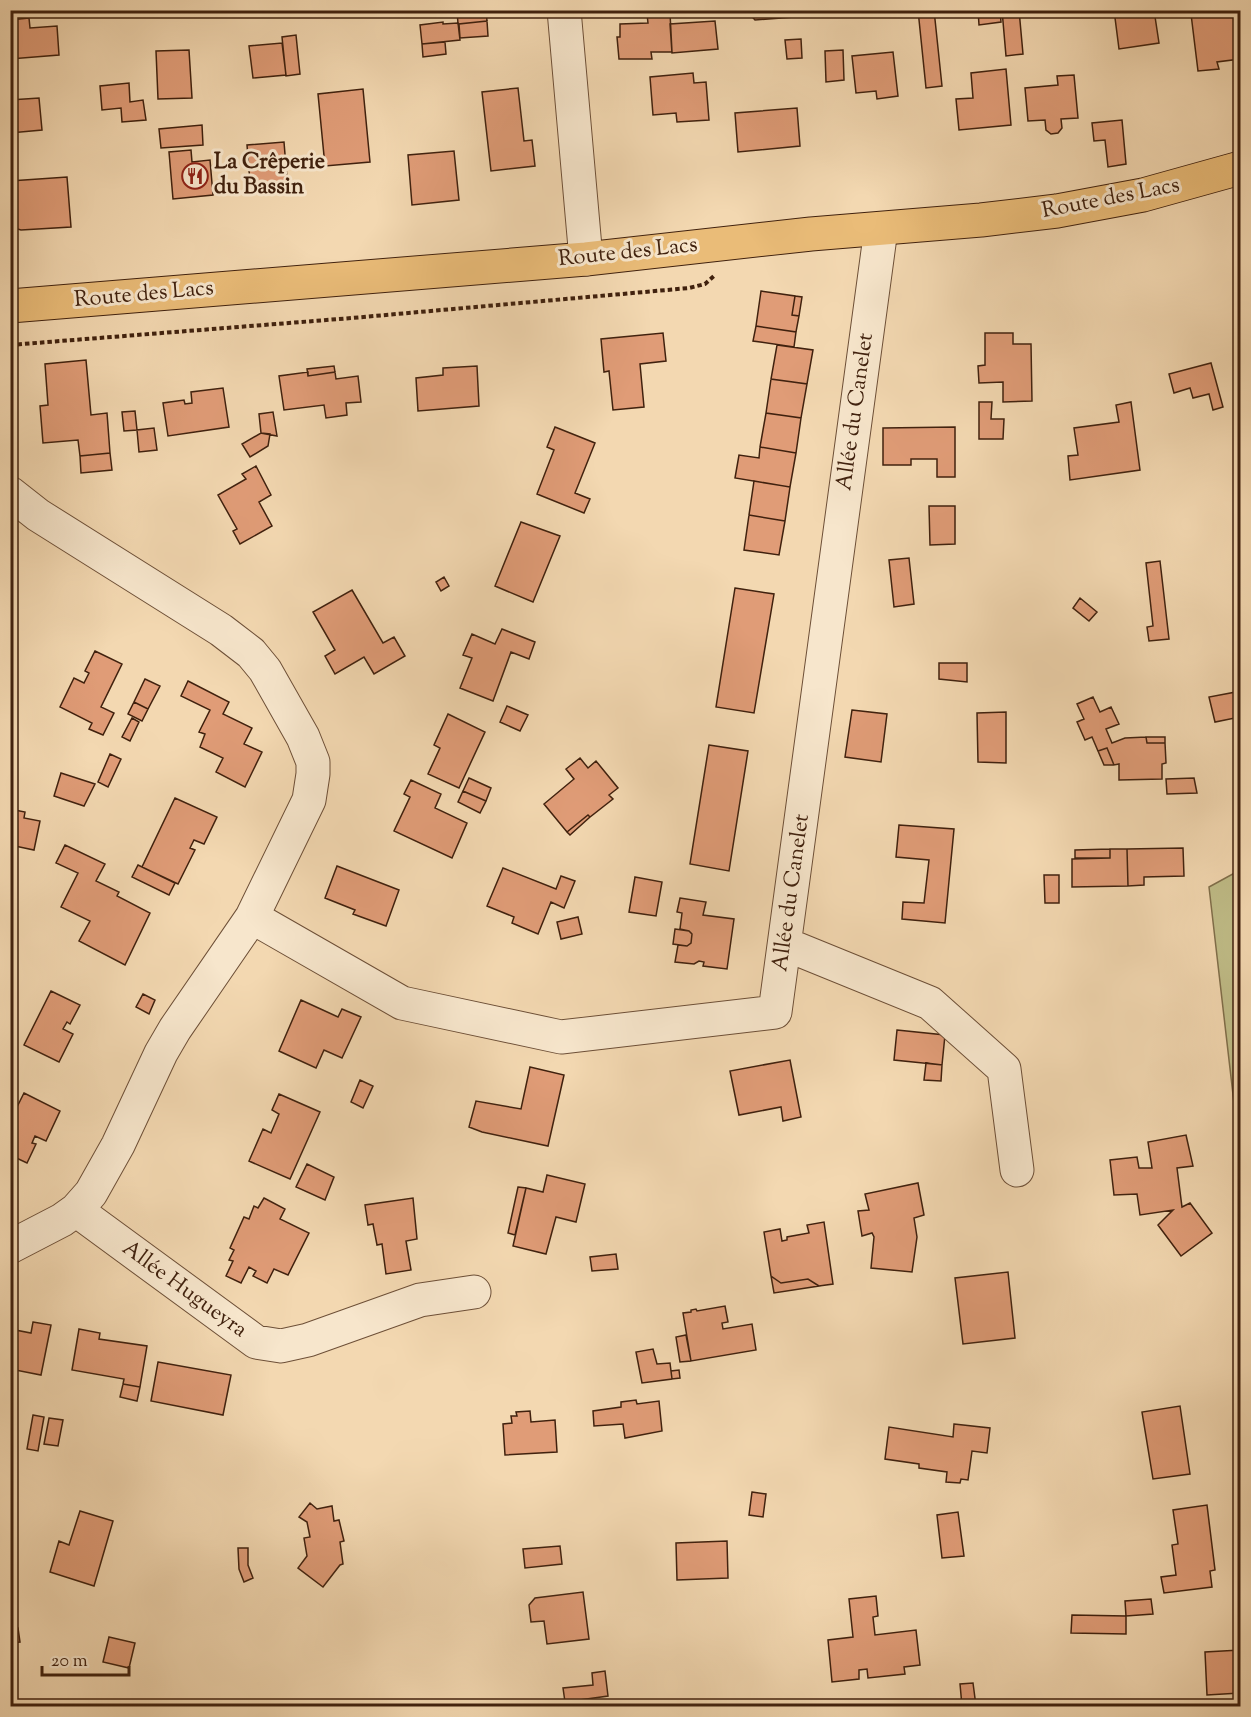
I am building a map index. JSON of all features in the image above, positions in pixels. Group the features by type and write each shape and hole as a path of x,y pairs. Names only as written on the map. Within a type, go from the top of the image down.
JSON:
{"main road":[{"name":"Route des Lacs","path":"10,306 586,259 704,245 981,220 1085,207 1185,185 1240,168"}],"street":[{"path":"564,10 586,259"},
{"name":"Allée du Canelet","path":"252,917 402,1003 561,1037 775,1012 881,229"},
{"path":"10,493 38,515 237,641 251,653 265,670 293,718 313,762 313,784 309,800 252,917 175,1029 91,1193 76,1210 62,1220 10,1247"},
{"path":"785,944 930,1003 1004,1069 1017,1170"},
{"name":"Allée Hugueyra","path":"76,1210 256,1342 281,1346 299,1342 420,1300 474,1292"}],"shaded area":[{"path":"1240,870 1240,1155 1209,887"}],"building":[{"path":"457,10 486,10 487,21 458,24"},
{"path":"746,10 781,10 781,18 755,20"},
{"path":"781,10 793,10 794,17 781,18"},
{"path":"793,10 802,10 803,17 794,17"},
{"path":"918,10 934,10 942,86 926,88"},
{"path":"978,10 1000,10 1001,22 979,25"},
{"path":"1002,10 1019,10 1023,54 1006,56"},
{"path":"1114,10 1154,10 1159,43 1119,49"},
{"path":"1240,10 1240,59 1217,62 1219,69 1198,71 1191,14"},
{"path":"670,13 672,52 651,52 652,59 619,59 617,37 620,37 620,24 648,23 647,14"},
{"path":"29,18 30,28 57,26 59,55 10,59 10,20"},
{"path":"487,21 488,36 460,38 459,24"},
{"path":"715,21 718,49 672,53 670,24"},
{"path":"443,22 443,24 458,23 460,40 422,44 420,25"},
{"path":"296,35 300,74 286,76 282,37"},
{"path":"801,39 802,58 787,59 785,40"},
{"path":"445,42 446,54 423,57 422,44"},
{"path":"282,43 286,75 253,78 249,46"},
{"path":"189,50 192,98 158,99 156,51"},
{"path":"843,50 844,80 826,82 825,51"},
{"path":"893,52 898,96 877,99 876,91 856,93 852,56"},
{"path":"1006,69 1011,125 959,130 956,99 973,98 971,73"},
{"path":"693,73 694,83 706,82 709,120 677,122 676,113 653,115 650,77"},
{"path":"1074,75 1078,118 1061,119 1062,128 1058,133 1051,134 1046,130 1045,120 1028,121 1025,88 1058,85 1057,76"},
{"path":"129,83 130,102 143,100 146,120 122,122 121,108 102,110 100,86"},
{"path":"518,88 524,141 532,140 535,166 491,171 482,92"},
{"path":"363,89 370,162 325,166 318,94"},
{"path":"39,98 42,130 10,133 10,100"},
{"path":"797,108 800,146 738,152 735,113"},
{"path":"1122,120 1126,164 1108,167 1105,140 1094,141 1092,123"},
{"path":"202,125 203,145 161,148 159,129"},
{"path":"284,142 288,191 251,194 247,145"},
{"path":"191,150 192,162 210,160 213,195 173,199 169,152"},
{"path":"454,151 459,200 412,205 408,155"},
{"path":"67,177 71,227 21,230 14,228 10,215 10,181"},
{"path":"761,291 795,296 792,315 799,316 796,332 756,326"},
{"path":"795,296 802,297 799,316 792,315"},
{"path":"756,326 796,332 794,347 753,341"},
{"path":"663,333 666,361 640,364 644,407 613,410 609,371 604,372 601,339"},
{"path":"985,333 1013,333 1013,344 1031,344 1032,401 1003,402 1003,382 979,383 978,366 985,365"},
{"path":"777,345 813,350 807,384 771,379"},
{"path":"86,360 91,415 107,413 110,453 80,456 78,440 43,443 40,406 48,405 45,364"},
{"path":"1211,363 1223,407 1213,410 1209,394 1193,398 1190,388 1174,393 1169,374"},
{"path":"334,366 335,372 308,376 307,369"},
{"path":"477,366 479,406 418,411 416,378 443,375 443,368"},
{"path":"308,372 308,376 335,372 336,379 358,376 361,402 346,403 347,415 326,418 324,405 284,410 279,376"},
{"path":"771,379 807,384 801,418 766,413"},
{"path":"223,388 229,427 168,436 163,403 184,400 185,404 192,403 191,392"},
{"path":"979,402 992,402 991,419 1004,419 1003,439 979,439"},
{"path":"1131,402 1140,470 1070,480 1068,456 1078,455 1074,428 1119,422 1116,405"},
{"path":"135,411 137,430 124,431 122,412"},
{"path":"273,412 277,436 261,433 259,414"},
{"path":"766,413 801,418 796,453 760,447"},
{"path":"555,427 595,443 575,493 590,499 584,513 537,494 554,450 547,447"},
{"path":"955,427 955,477 937,477 937,459 911,459 911,465 883,465 883,428"},
{"path":"154,428 157,450 139,452 137,430"},
{"path":"261,433 270,434 268,446 250,457 242,444"},
{"path":"760,447 796,453 790,487 735,478 739,455 759,458"},
{"path":"110,453 112,470 81,473 80,456"},
{"path":"256,466 271,495 259,502 272,526 240,544 233,531 237,529 218,495 246,479 242,474"},
{"path":"754,481 790,487 785,521 749,515"},
{"path":"929,506 955,506 955,544 930,545"},
{"path":"749,515 785,521 779,555 744,550"},
{"path":"521,522 560,536 533,602 495,586"},
{"path":"909,558 914,604 894,607 889,560"},
{"path":"1160,561 1169,639 1149,641 1147,627 1153,626 1146,563"},
{"path":"444,577 449,586 441,591 436,582"},
{"path":"735,588 774,594 754,713 716,707"},
{"path":"352,590 383,643 394,637 405,656 374,674 364,657 335,674 325,656 335,650 313,612"},
{"path":"1080,598 1097,612 1089,621 1073,608"},
{"path":"502,629 535,642 529,659 511,652 493,701 460,688 472,658 463,655 472,634 495,644"},
{"path":"95,651 122,664 101,707 114,713 103,735 89,729 92,723 60,707 74,678 84,683 89,673 85,671"},
{"path":"939,663 967,663 967,682 939,679"},
{"path":"145,679 160,686 148,709 134,702"},
{"path":"188,681 229,702 223,714 252,728 244,744 262,752 245,787 216,772 223,758 200,747 205,734 199,732 210,710 181,696"},
{"path":"1236,692 1240,717 1215,722 1209,697"},
{"path":"1093,697 1100,712 1111,707 1119,724 1106,729 1112,743 1125,738 1146,737 1147,743 1165,743 1166,763 1162,764 1162,779 1119,780 1119,764 1114,765 1107,748 1098,751 1092,737 1085,740 1077,722 1084,719 1077,704"},
{"path":"134,702 148,709 142,721 128,714"},
{"path":"507,706 528,715 520,731 500,722"},
{"path":"852,710 887,714 881,762 845,757"},
{"path":"1006,712 1006,763 978,762 977,713"},
{"path":"448,714 485,732 459,788 428,774 440,748 434,745"},
{"path":"132,718 139,722 130,741 122,737"},
{"path":"1146,737 1165,737 1165,743 1147,743"},
{"path":"709,745 748,751 729,871 690,864"},
{"path":"1107,748 1114,765 1104,765 1098,751"},
{"path":"110,754 121,759 108,787 98,782"},
{"path":"580,758 588,768 596,761 618,788 609,795 613,799 567,832 544,804 574,779 566,769"},
{"path":"61,773 95,784 84,806 54,796"},
{"path":"469,778 491,788 486,801 463,791"},
{"path":"1194,778 1197,793 1167,794 1166,779"},
{"path":"411,780 441,794 435,808 467,823 452,858 394,831 410,797 404,794"},
{"path":"463,791 486,801 480,813 458,802"},
{"path":"175,798 217,817 204,844 194,840 190,848 195,850 178,884 142,867"},
{"path":"10,809 25,812 24,818 40,821 34,850 10,845"},
{"path":"588,815 590,817 570,835 567,832"},
{"path":"899,825 954,829 945,923 902,919 903,902 924,903 929,860 896,857"},
{"path":"65,845 105,864 96,881 119,892 117,896 150,913 125,965 79,941 90,921 61,907 78,873 56,863"},
{"path":"1183,848 1184,876 1144,877 1144,885 1128,886 1127,849"},
{"path":"1110,849 1110,858 1075,858 1075,850"},
{"path":"1110,849 1127,849 1128,886 1072,887 1072,859 1110,858"},
{"path":"138,865 175,883 169,895 132,877"},
{"path":"337,866 399,890 386,926 353,914 355,910 325,898"},
{"path":"503,868 556,889 561,876 575,881 564,908 551,902 538,934 512,923 514,917 487,906"},
{"path":"1044,875 1059,875 1059,903 1045,903"},
{"path":"635,877 662,882 656,916 629,912"},
{"path":"680,898 706,902 703,915 734,919 727,969 703,966 704,962 699,961 694,964 675,962 678,945 687,946 691,943 692,934 680,929 682,913 677,912"},
{"path":"578,917 582,934 561,939 557,922"},
{"path":"675,929 689,931 692,934 691,943 687,946 673,944"},
{"path":"51,991 80,1005 70,1024 67,1022 63,1029 73,1034 59,1062 24,1045"},
{"path":"143,994 155,1000 149,1014 136,1007"},
{"path":"301,1000 338,1017 342,1009 361,1017 342,1058 324,1050 316,1068 279,1051"},
{"path":"897,1030 945,1035 942,1065 894,1060"},
{"path":"790,1060 801,1117 783,1121 781,1107 739,1115 730,1071"},
{"path":"926,1063 942,1065 941,1081 924,1080"},
{"path":"530,1067 564,1075 548,1146 482,1132 469,1127 476,1101 521,1109"},
{"path":"360,1080 373,1086 363,1108 351,1102"},
{"path":"24,1093 60,1111 46,1141 35,1136 32,1143 36,1144 27,1163 10,1155 10,1121"},
{"path":"279,1094 320,1112 290,1179 249,1161 263,1129 271,1133 279,1114 272,1110"},
{"path":"1186,1135 1193,1166 1177,1168 1182,1207 1190,1203 1212,1233 1181,1256 1158,1225 1173,1210 1140,1215 1137,1194 1114,1195 1110,1160 1137,1157 1139,1168 1152,1168 1148,1142"},
{"path":"307,1164 334,1177 325,1200 296,1187"},
{"path":"547,1175 585,1184 576,1222 556,1217 546,1254 513,1246 526,1188 543,1192"},
{"path":"918,1183 924,1215 914,1218 917,1237 912,1272 871,1268 874,1237 872,1233 862,1236 858,1211 869,1210 865,1194"},
{"path":"518,1187 526,1188 515,1235 508,1233"},
{"path":"264,1198 285,1209 280,1219 309,1233 288,1275 274,1269 267,1283 253,1276 256,1271 249,1267 241,1283 226,1276 233,1261 229,1260 234,1250 230,1248 244,1217 249,1219 254,1206 258,1208"},
{"path":"413,1198 417,1239 406,1241 411,1270 386,1274 382,1244 377,1245 373,1224 368,1225 365,1205"},
{"path":"824,1222 833,1284 819,1286 808,1279 781,1283 771,1276 764,1232 780,1229 782,1241 787,1240 787,1237 809,1233 807,1225"},
{"path":"616,1254 618,1269 592,1271 590,1257"},
{"path":"1008,1272 1015,1338 963,1344 955,1278"},
{"path":"771,1276 781,1283 808,1279 819,1286 774,1293"},
{"path":"725,1306 728,1322 722,1323 723,1329 752,1324 756,1350 691,1361 683,1313 696,1309 697,1311"},
{"path":"33,1322 51,1325 41,1375 10,1369 10,1329 31,1333"},
{"path":"79,1329 100,1333 99,1339 147,1346 140,1387 123,1384 124,1379 72,1370"},
{"path":"686,1335 691,1361 680,1362 676,1337"},
{"path":"653,1349 657,1364 670,1363 672,1379 642,1383 636,1352"},
{"path":"158,1362 231,1375 223,1415 151,1401"},
{"path":"679,1370 680,1378 672,1379 671,1371"},
{"path":"123,1384 140,1387 137,1401 120,1397"},
{"path":"636,1400 637,1404 659,1401 662,1431 625,1438 623,1424 594,1426 593,1411 621,1407 621,1402"},
{"path":"1180,1406 1190,1474 1153,1479 1142,1412"},
{"path":"530,1411 531,1422 555,1420 557,1452 505,1455 503,1424 512,1423 511,1416 517,1416 516,1412"},
{"path":"33,1415 44,1417 38,1451 27,1449"},
{"path":"49,1418 63,1420 58,1446 44,1444"},
{"path":"954,1424 990,1428 987,1453 972,1451 968,1480 961,1479 960,1483 946,1482 947,1472 919,1468 919,1464 885,1459 889,1427 953,1437"},
{"path":"752,1492 766,1494 763,1517 749,1515"},
{"path":"310,1503 317,1509 332,1506 334,1521 339,1520 344,1541 340,1542 343,1564 323,1587 298,1568 307,1556 304,1538 310,1537 307,1522 299,1517"},
{"path":"1207,1505 1215,1570 1210,1571 1212,1587 1164,1593 1161,1577 1176,1575 1172,1545 1178,1544 1173,1510"},
{"path":"80,1511 113,1521 94,1586 50,1572 59,1541 69,1545"},
{"path":"958,1512 964,1556 942,1558 937,1515"},
{"path":"727,1541 728,1578 677,1580 676,1543"},
{"path":"560,1546 562,1564 525,1568 523,1549"},
{"path":"238,1548 248,1548 248,1565 253,1578 244,1582 239,1569"},
{"path":"583,1592 589,1639 547,1644 544,1621 531,1622 529,1605 535,1598"},
{"path":"876,1596 878,1616 873,1617 875,1635 916,1630 920,1665 904,1667 905,1674 868,1678 867,1669 859,1670 859,1679 832,1682 828,1640 853,1637 849,1599"},
{"path":"1151,1599 1153,1614 1126,1616 1125,1601"},
{"path":"1072,1615 1126,1616 1126,1634 1071,1633"},
{"path":"18,1628 20,1642 10,1643 10,1629"},
{"path":"109,1637 135,1643 129,1668 103,1662"},
{"path":"1240,1650 1240,1693 1207,1695 1205,1652"},
{"path":"605,1671 608,1696 565,1702 563,1688 593,1685 592,1673"},
{"path":"973,1683 976,1706 962,1706 960,1684"}],"place":[{"name":"La Crêperie du Bassin","path":"195,176"}]}
